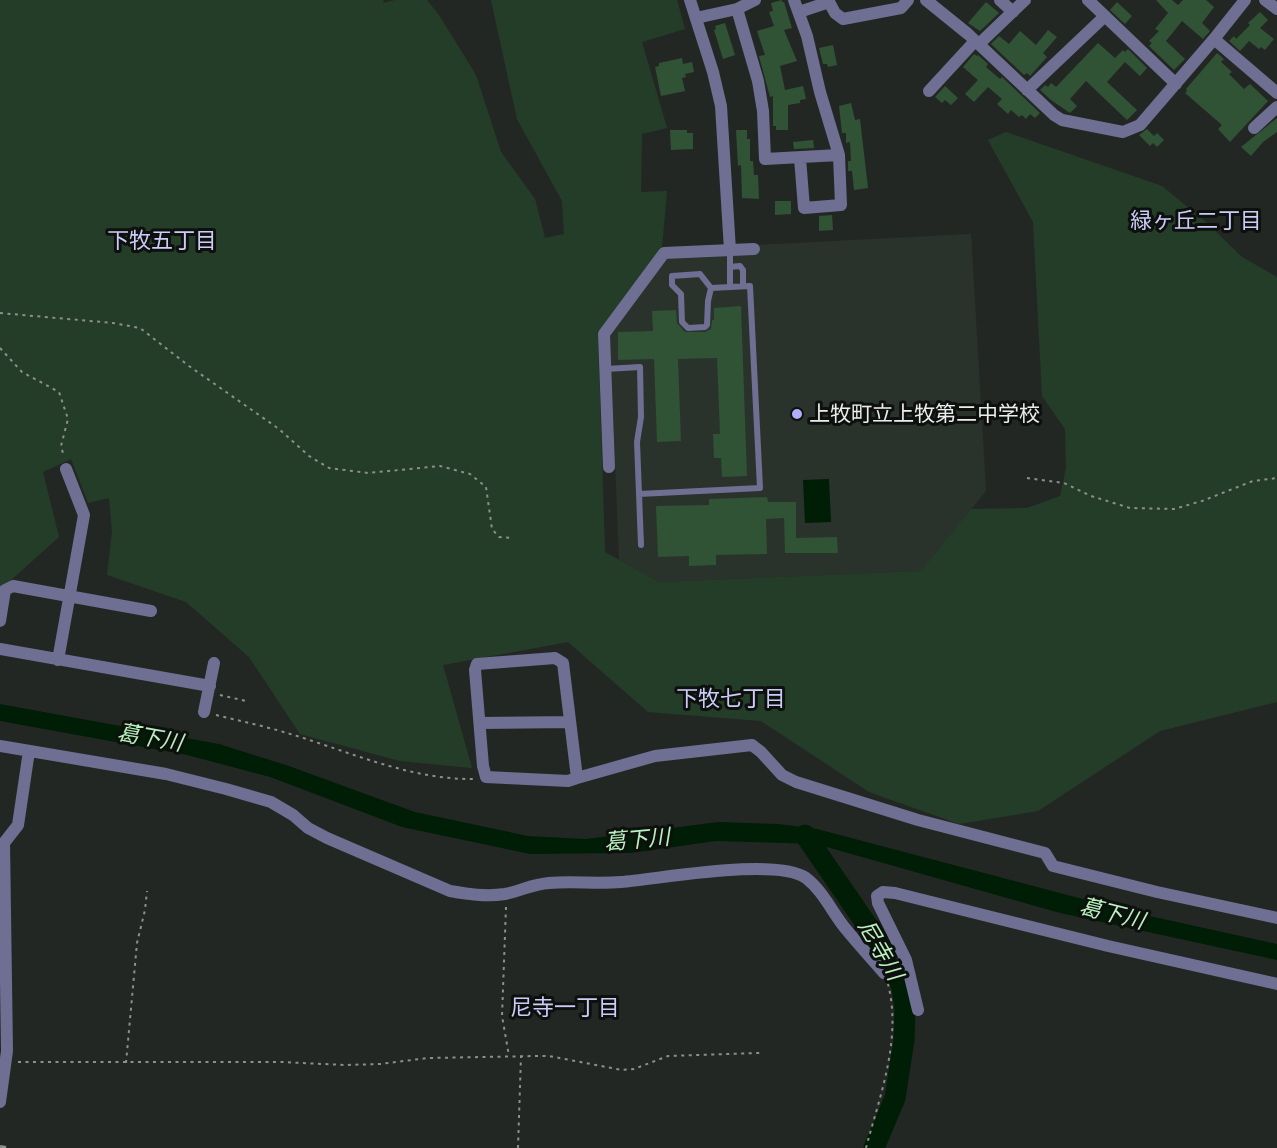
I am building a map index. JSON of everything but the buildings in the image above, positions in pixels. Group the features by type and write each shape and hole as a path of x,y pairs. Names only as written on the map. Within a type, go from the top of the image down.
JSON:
{"street":[{"path":"690,0 713,72 721,106 729,250"},
{"path":"696,18 737,9 755,0"},
{"path":"794,0 838,155 841,205 804,208 800,158"},
{"path":"799,12 829,1 839,18 843,19 901,8 909,0"},
{"path":"926,0 1062,120 1123,132 1140,125 1245,0"},
{"path":"1000,0 1013,12"},
{"path":"929,91 977,43 1025,0"},
{"path":"1265,0 1277,9"},
{"path":"1027,90 1098,6 1176,84"},
{"path":"737,9 758,81 763,111 765,159 838,155"},
{"path":"1214,39 1277,93"},
{"path":"1254,128 1277,107"},
{"path":"609,467 604,334 664,253 754,249"},
{"path":"58,660 84,515 66,469"},
{"path":"0,621 5,590 13,586 151,611"},
{"path":"0,649 209,689"},
{"path":"577,778 563,663 555,658 477,664 475,670 483,766 486,777 568,781 655,756 752,745 782,775 796,782 918,820 1045,853 1053,866 1157,892 1277,918"},
{"path":"204,712 214,663"},
{"path":"480,723 570,722"},
{"path":"0,746 166,774 270,802 327,838 450,891 472,895 505,894 532,885 549,883 623,882 685,873 719,871 792,871 805,878 816,888 844,927 884,973 906,960"},
{"path":"0,1102 6,1062 2,843 18,825 29,751"},
{"path":"918,1010 906,960 878,903 877,896 883,892 895,893 1119,949 1277,984"}],"lane":[{"path":"729,250 730,287"},
{"path":"730,267 740,266 743,270 744,286"},
{"path":"700,274 711,288 707,325 688,328 684,326 681,294 672,285 672,276 700,274"},
{"path":"639,494 760,488 750,286 711,288"},
{"path":"605,369 639,367 641,417 637,442 641,545"}],"path":[{"path":"0,313 113,323 140,328 189,366 279,429 309,456 329,468 368,472 440,466 470,474 486,487 492,529 499,537 513,538"},
{"path":"0,348 22,372 59,393 68,419 61,446 66,469"},
{"path":"1028,478 1064,483 1091,496 1130,508 1174,509 1202,501 1253,481 1277,478"},
{"path":"209,689 246,701"},
{"path":"204,712 285,732 406,771 472,779 486,777"},
{"path":"126,1063 137,943 147,891"},
{"path":"505,894 502,1016 509,1056"},
{"path":"866,1148 890,1057 893,1030 893,1009 884,973"},
{"path":"6,1062 271,1062 344,1065 380,1064 428,1058 549,1056 622,1070 634,1069 668,1056 760,1053"},
{"path":"518,1148 521,1056"}],"shaded area":[{"path":"0,0 384,0 383,3 395,0 427,0 439,15 476,75 501,152 535,199 545,238 564,234 562,201 517,119 491,0 677,0 685,29 642,42 667,128 642,134 641,192 667,191 662,247 598,336 605,552 659,582 921,571 971,509 1027,508 1060,496 1066,468 1065,429 1042,396 1033,222 988,140 1006,132 1162,186 1208,224 1242,257 1277,277 1277,702 1160,731 1038,811 959,824 869,792 761,721 648,712 568,642 443,665 472,768 400,761 300,734 249,657 186,602 107,575 112,532 109,498 88,503 71,459 43,472 59,537 0,590"},
{"name":"上牧町立上牧第二中学校","path":"971,234 986,491 921,571 659,582 619,560 610,336 665,258 756,245"}],"water":[{"path":"829,479 831,522 805,523 803,480"},
{"name":"葛下川","path":"0,704 219,744 289,766 415,812 528,836 586,839 718,822 778,824 817,829 1136,913 1277,944 1277,960 1060,913 816,844 716,841 631,853 530,854 402,827 270,777 187,755 0,721"}],"waterway":[{"name":"尼寺川","path":"805,835 885,951 902,987 905,1009 904,1040 895,1098 874,1148"}],"railway":[{"path":"0,1147 6,1148"}],"place":[{"name":"上牧町立上牧第二中学校","path":"797,414"}],"district":[{"name":"緑ヶ丘二丁目","path":"1196,221"},
{"name":"下牧五丁目","path":"162,241"},
{"name":"下牧七丁目","path":"731,699"},
{"name":"尼寺一丁目","path":"565,1008"}]}
